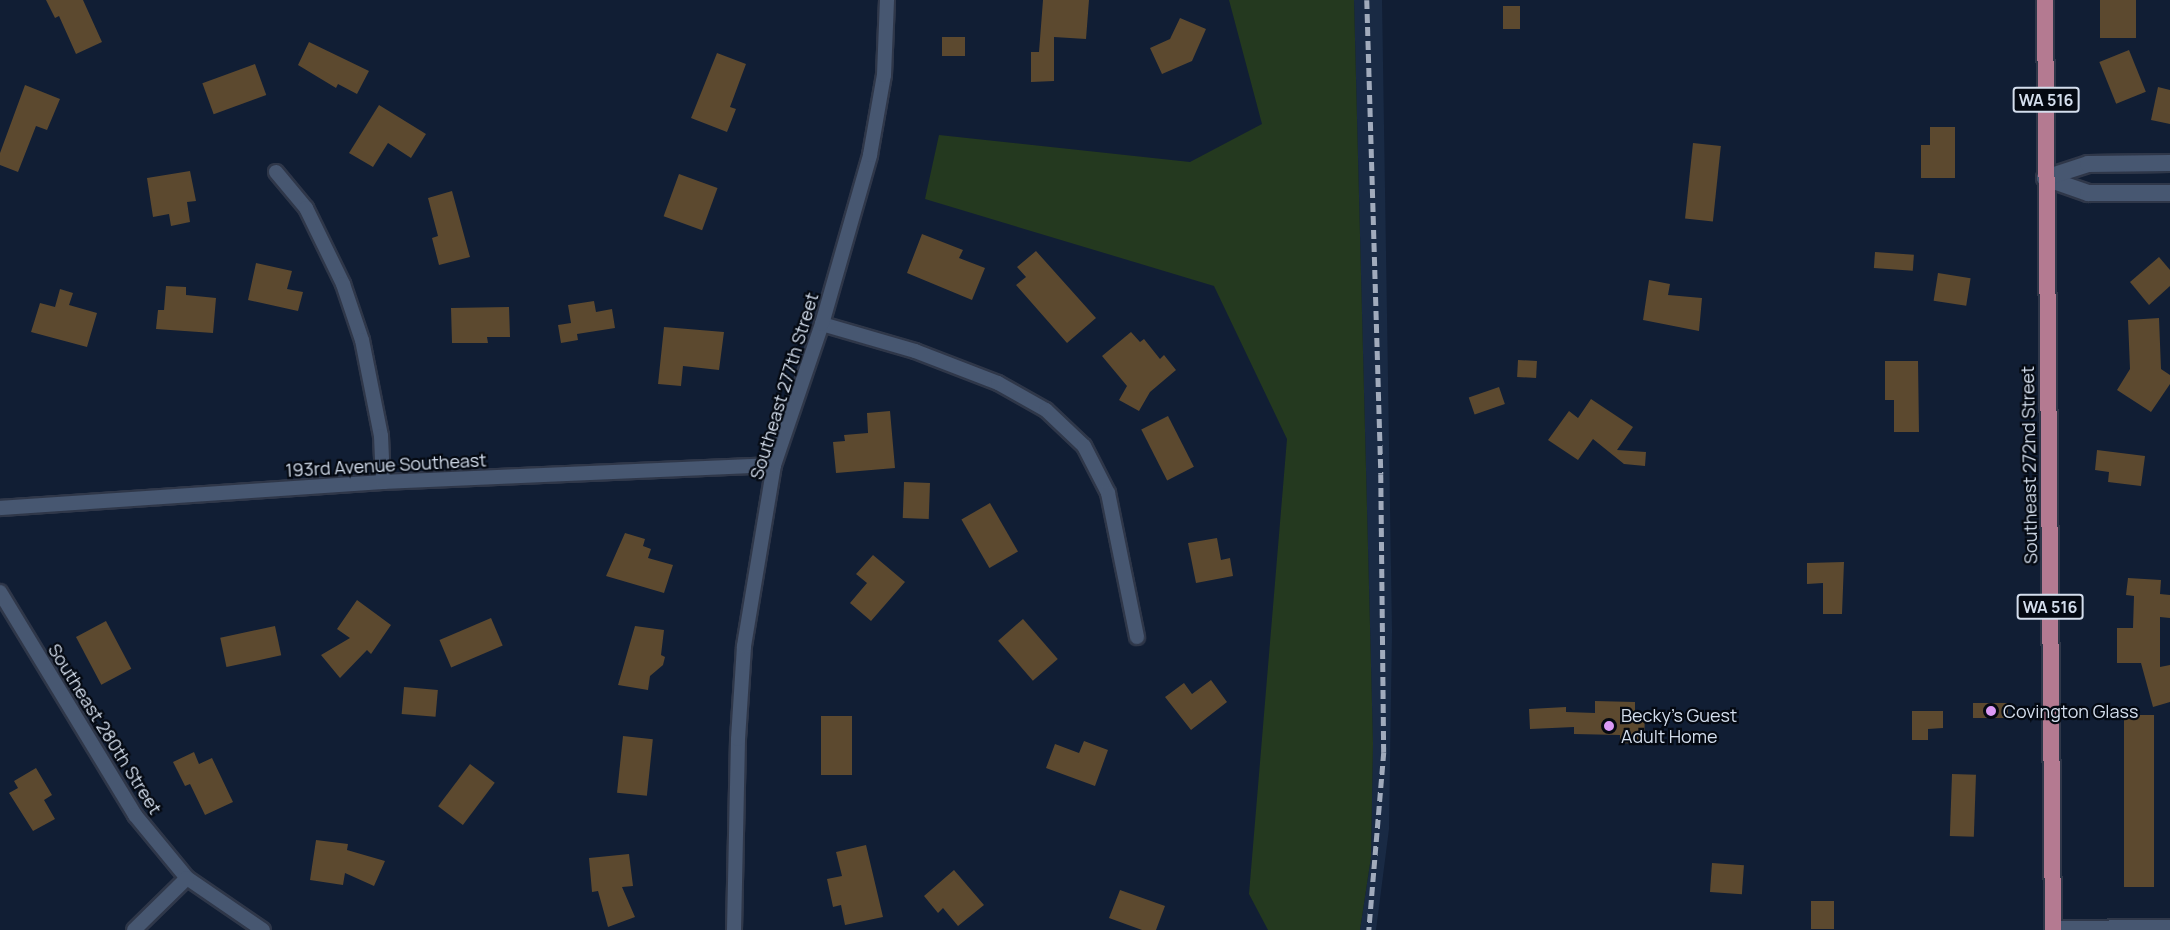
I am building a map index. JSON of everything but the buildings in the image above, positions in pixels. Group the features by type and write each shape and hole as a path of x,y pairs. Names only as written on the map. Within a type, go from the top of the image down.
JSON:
{"main road":[{"name":"Southeast 272nd Street","path":"2045,0 2053,929"}],"street":[{"name":"Southeast 277th Street","path":"734,930 738,749 744,646 774,465 822,324 870,155 884,75 887,0"},
{"path":"2045,178 2088,164 2170,163"},
{"path":"276,172 306,208 343,284 362,340 379,424 383,482"},
{"path":"2045,178 2088,193 2170,193"},
{"path":"822,324 915,351 998,382 1046,410 1084,446 1108,493 1137,637"},
{"name":"193rd Avenue Southeast","path":"0,508 383,482 774,465"},
{"name":"Southeast 280th Street","path":"0,592 135,815 187,878 263,930"},
{"path":"134,930 187,878"},
{"path":"2053,929 2170,927"}],"shaded area":[{"path":"1354,0 1382,0 1392,631 1389,829 1376,930 1360,930 1371,857 1373,744"}],"green space":[{"path":"1229,0 1354,0 1373,743 1371,857 1360,930 1268,930 1249,894 1287,439 1214,286 925,199 939,135 1190,162 1262,124"}],"railway":[{"path":"1367,0 1381,474 1384,752 1369,930"}],"place":[{"name":"Covington Glass","path":"1991,711"},
{"name":"Becky's Guest Adult Home","path":"1609,726"}]}
